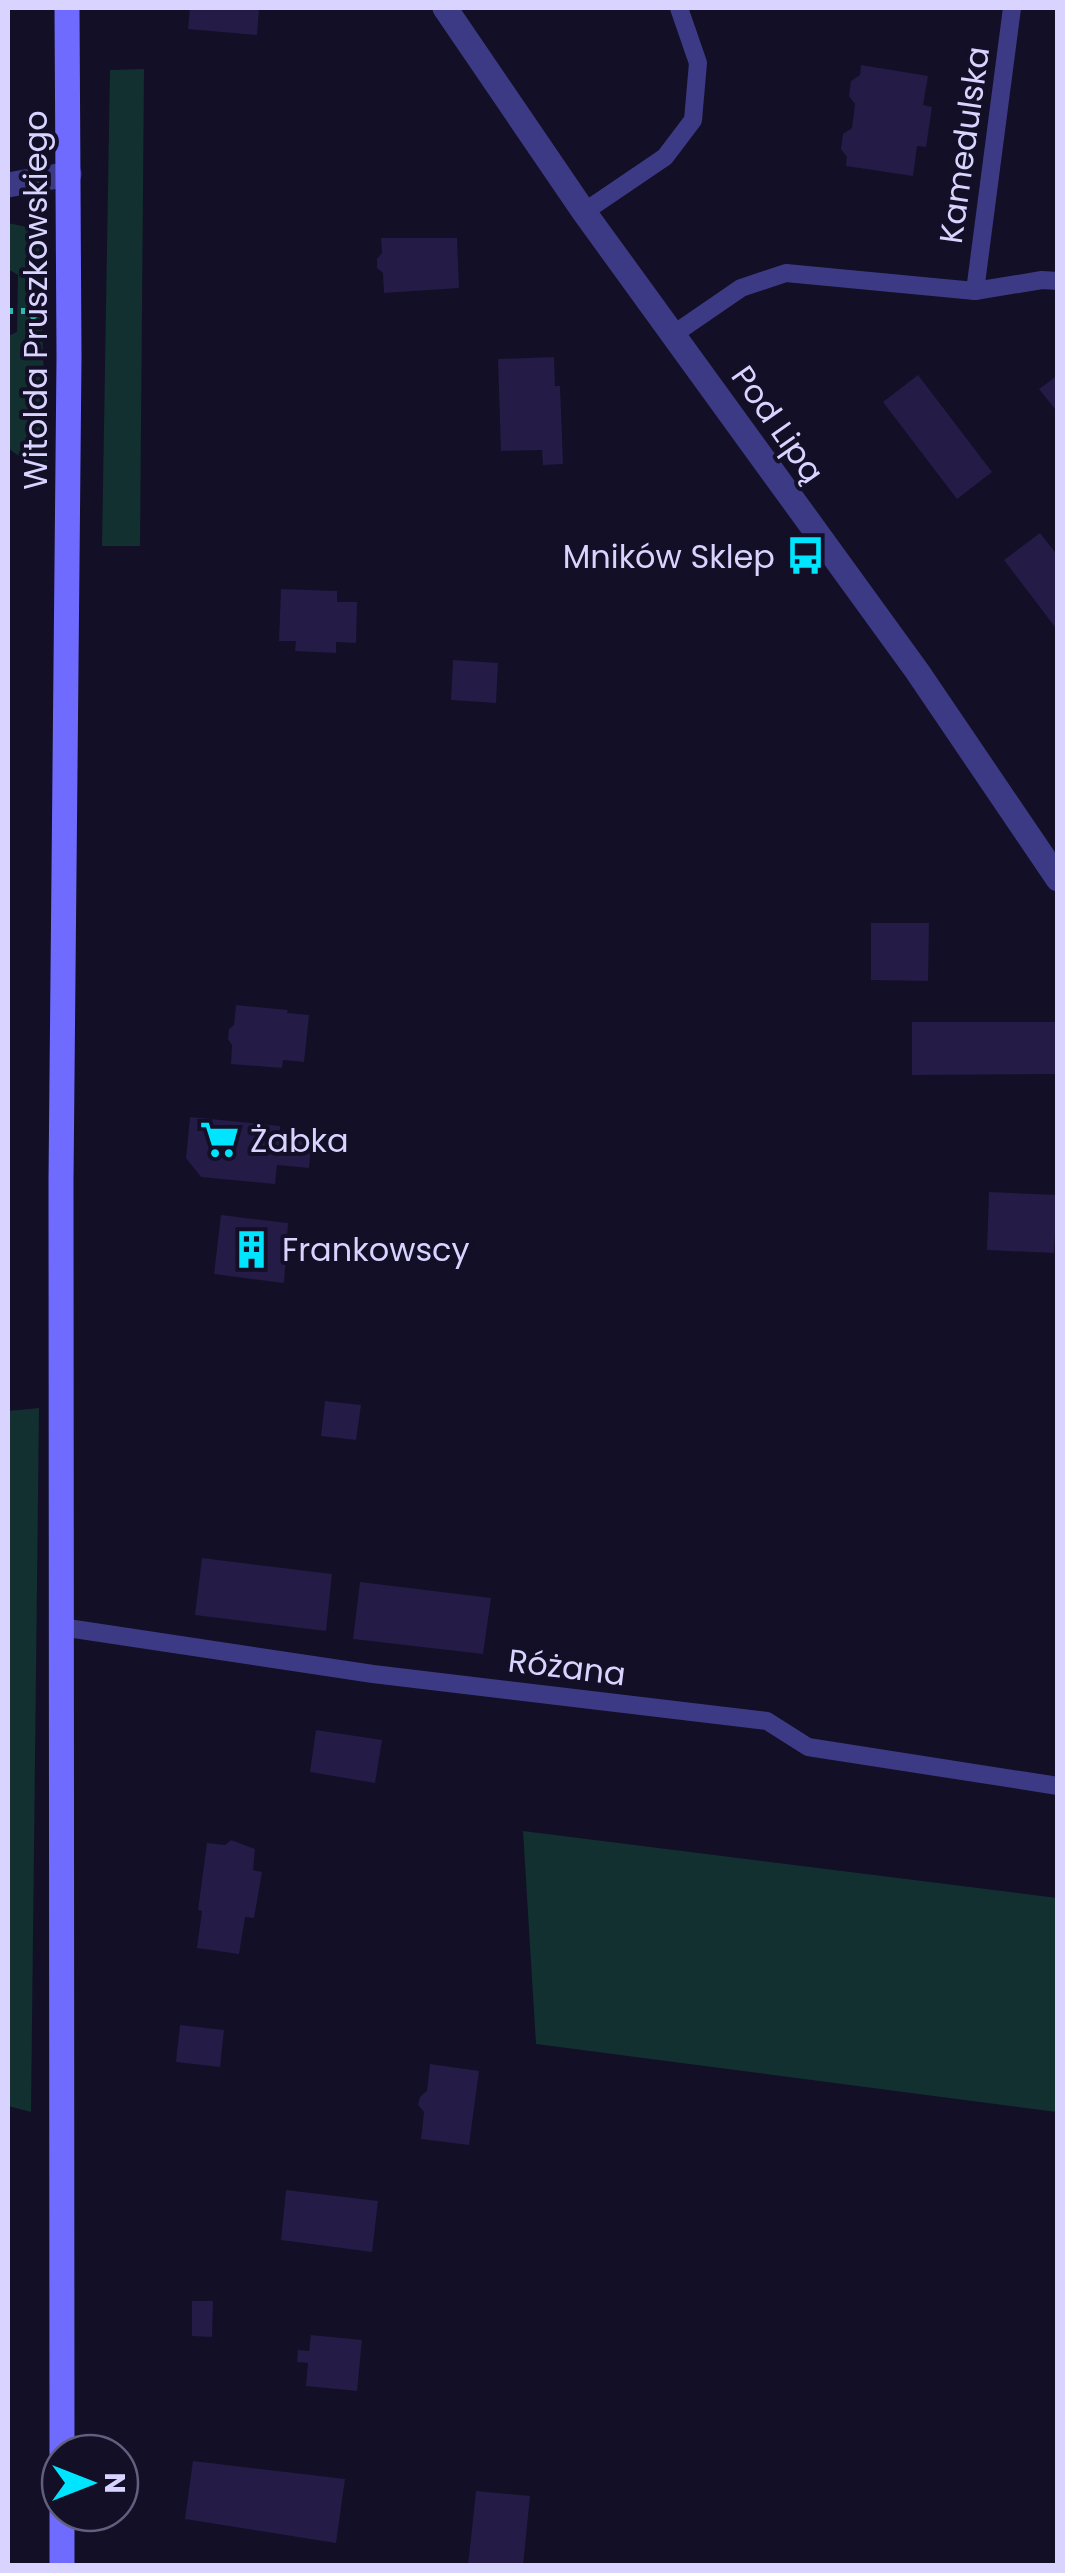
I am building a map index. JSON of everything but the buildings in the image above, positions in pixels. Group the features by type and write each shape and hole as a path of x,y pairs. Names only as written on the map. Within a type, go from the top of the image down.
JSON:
{"street":[{"name":"Witolda Pruszkowskiego","path":"62,2433 67,8"},
{"name":"Pod Lipą","path":"445,8 584,212 916,671 1058,879"},
{"path":"8,185 69,174"},
{"path":"62,2533 62,2566"}],"lane":[{"path":"584,212 665,156 692,120 698,63 679,8"},
{"name":"Kamedulska","path":"975,290 1012,8"},
{"path":"674,334 741,288 786,272 975,290 1058,281"},
{"name":"Różana","path":"61,1627 373,1674 768,1720 808,1747 1058,1786"}],"path":[{"path":"8,311 29,312 40,326"}],"green space":[{"path":"144,69 140,546 102,546 110,70"},
{"path":"8,223 27,227 39,240 47,467 35,468 8,448 8,336 17,332 18,275 8,269"},
{"path":"39,1408 31,2112 8,2106 8,1411"},
{"path":"523,1831 1057,1898 1057,2112 536,2044"}],"place":[{"name":"Mników Sklep","path":"805,556"},
{"name":"Żabka","path":"220,1140"},
{"name":"Frankowscy","path":"252,1249"}]}
